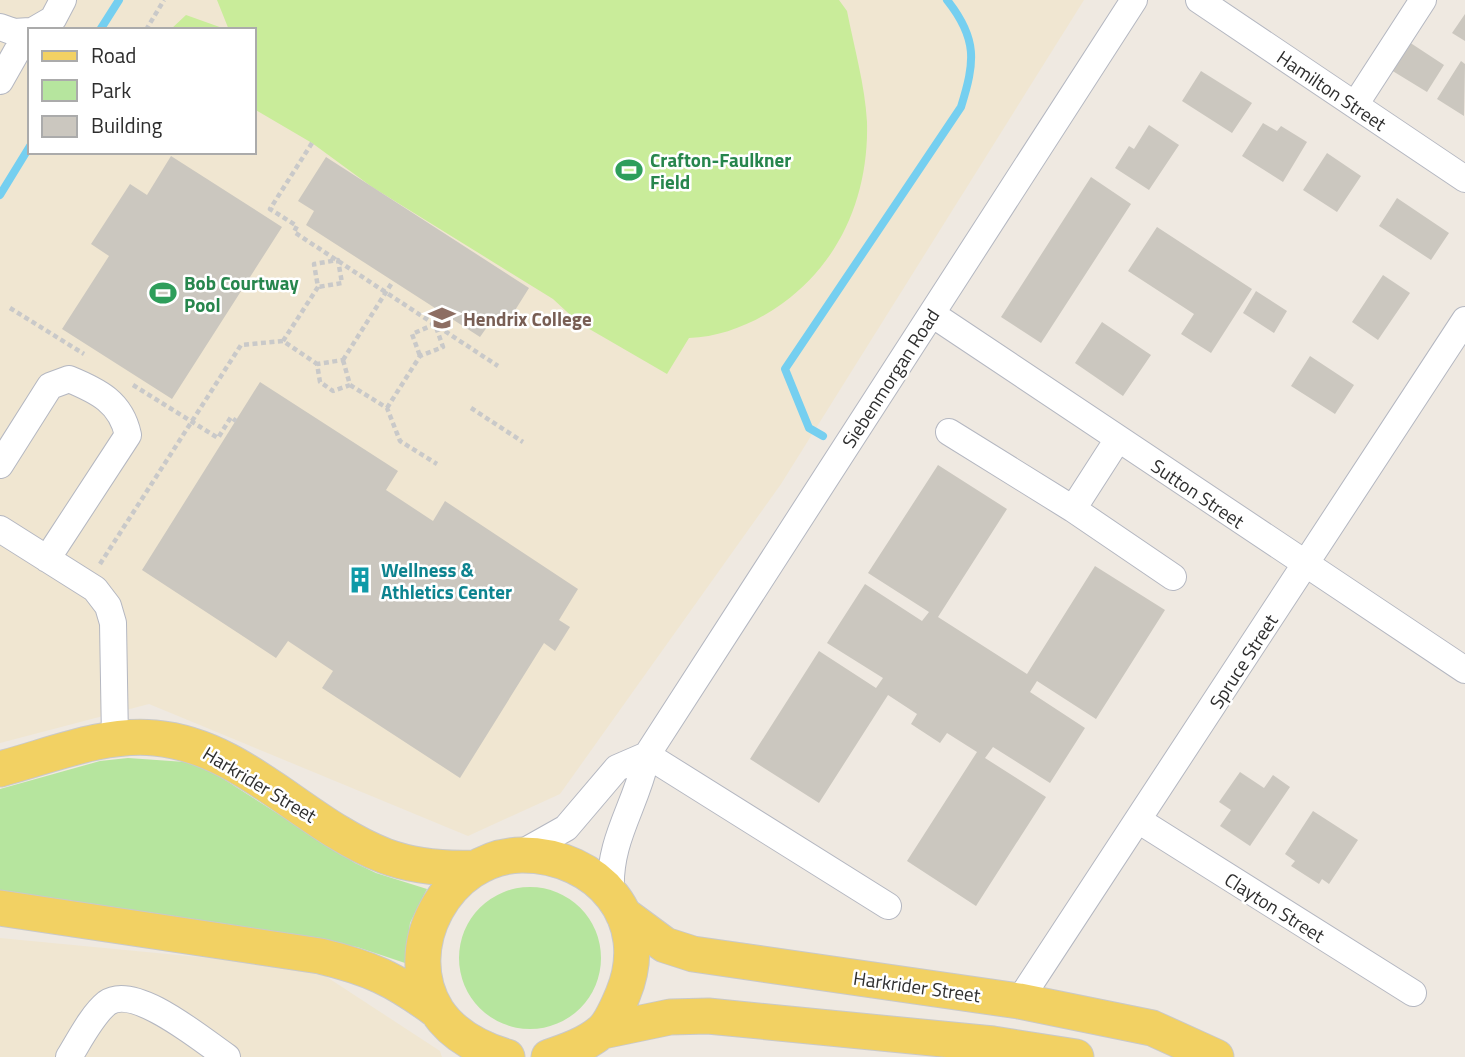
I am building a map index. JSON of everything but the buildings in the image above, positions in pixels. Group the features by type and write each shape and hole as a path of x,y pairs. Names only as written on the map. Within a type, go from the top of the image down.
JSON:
{"main road":[{"name":"Harkrider Street","path":"0,769 114,739 154,738 191,744 223,757 350,838 386,856 449,869 474,868"},
{"name":"Harkrider Street","path":"518,855 547,856 577,865 597,877 617,902 665,945 693,954 1019,1001 1152,1028 1216,1057"},
{"path":"455,1033 425,983 423,963 430,924 456,880 474,868 518,855"},
{"path":"574,1048 628,981 631,957 617,902"},
{"path":"0,908 320,956 364,967 400,983 455,1033 488,1051 507,1057"},
{"path":"574,1048 670,1017 708,1016 989,1051 1076,1057"}],"street":[{"path":"40,28 53,19 63,0"},
{"name":"Siebenmorgan Road","path":"617,902 610,865 615,846 641,784 647,755 1134,0"},
{"name":"Hamilton Street","path":"1199,0 1465,180"},
{"path":"1355,105 1423,0"},
{"path":"0,27 14,32 28,31"},
{"path":"0,81 17,51 28,39"},
{"name":"Sutton Street","path":"932,314 1465,670"},
{"name":"Spruce Street","path":"1019,1001 1307,566 1465,320"},
{"path":"0,465 50,386 69,379 101,392 125,419 128,435 47,559"},
{"path":"949,432 1073,509 1173,577"},
{"path":"1073,509 1118,439"},
{"path":"0,529 95,589 108,606 113,623 114,739"},
{"path":"518,855 566,828 617,768 647,755 888,906"},
{"name":"Clayton Street","path":"1138,820 1413,993"},
{"path":"73,1055 108,1003 121,998 142,1000 227,1057"}],"path":[{"path":"147,28 164,0"},
{"path":"312,142 270,209 297,226 294,232 498,366"},
{"path":"318,287 342,283 338,260"},
{"path":"283,341 318,287 314,264 338,260"},
{"path":"393,281 343,360 350,385 387,408 400,441 437,464"},
{"path":"387,408 420,356 443,347 435,324"},
{"path":"420,356 412,334 435,324"},
{"path":"95,570 241,345 283,341 317,364 343,360"},
{"path":"317,364 320,382 326,387 333,391 350,385"},
{"path":"471,408 523,442"}],"shaded area":[{"name":"Hendrix College","path":"0,0 1084,0 781,484 560,794 468,836 149,704 0,743"},
{"path":"0,938 313,968 440,1051 442,1057 0,1057"}],"green space":[{"path":"217,0 839,0 847,11 866,108 866,149 857,200 836,246 803,286 783,303 751,322 714,335 689,338 667,374 579,323 553,299 372,187 312,143 256,110 256,28 228,28"},
{"path":"186,15 222,28 172,28"},
{"path":"128,758 185,762 211,771 355,863 376,873 427,889 410,923 405,963 357,947 0,895 0,789 100,761"},
{"path":"530,887 557,893 580,908 595,931 601,958 595,985 580,1008 557,1023 530,1029 503,1023 480,1008 465,985 459,958 465,931 480,908 503,893"}],"waterway":[{"path":"101,28 119,0"},
{"path":"823,436 809,428 785,369 961,107 969,77 971,51 964,27 947,0"},
{"path":"0,195 28,149"}],"place":[{"name":"Crafton-Faulkner Field","path":"629,170"},
{"name":"Bob Courtway Pool","path":"163,293"},
{"name":"Hendrix College","path":"442,318"},
{"name":"Wellness & Athletics Center","path":"360,580"}]}
